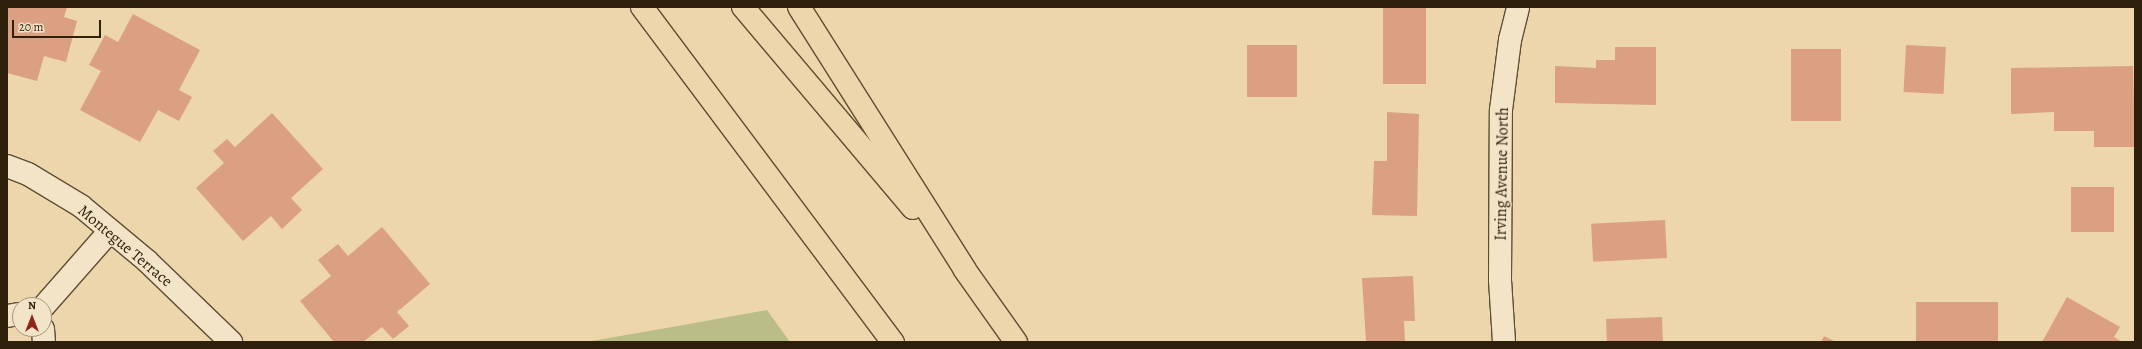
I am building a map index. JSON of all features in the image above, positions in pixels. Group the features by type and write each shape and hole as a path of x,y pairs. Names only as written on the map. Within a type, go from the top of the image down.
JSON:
{"highway":[{"path":"642,7 893,342"},
{"path":"743,7 966,270"},
{"path":"799,7 966,270 1016,342"}],"street":[{"name":"Irving Avenue North","path":"1504,342 1500,280 1502,110 1510,40 1518,7"},
{"name":"Montegue Terrace","path":"7,166 28,174 81,206 147,261 231,342"},
{"path":"52,297 110,231"}],"green space":[{"path":"767,310 790,342 586,342 672,327"}],"building":[{"path":"7,7 67,7 64,17 77,21 66,62 44,56 37,81 7,73"},
{"path":"1383,7 1426,7 1426,84 1383,84"},
{"path":"133,14 200,50 179,90 192,97 179,121 158,110 140,142 80,110 101,71 89,65 105,35 118,42"},
{"path":"1247,45 1297,45 1297,97 1247,97"},
{"path":"1906,45 1946,47 1943,94 1904,92"},
{"path":"1615,47 1656,47 1656,105 1555,103 1555,66 1596,68 1596,60 1615,60"},
{"path":"1791,49 1841,49 1841,121 1791,121"},
{"path":"2133,66 2135,147 2094,147 2094,131 2054,131 2054,112 2011,114 2011,68"},
{"path":"1387,112 1419,114 1417,216 1372,215 1374,161 1387,161"},
{"path":"272,113 323,169 291,198 302,210 282,229 271,216 243,241 196,188 224,163 213,151 227,139 235,147"},
{"path":"2071,187 2114,187 2114,232 2071,232"},
{"path":"1665,220 1667,258 1593,262 1591,224"},
{"path":"382,227 430,284 397,312 409,326 393,339 382,327 363,342 334,342 300,301 331,276 318,260 338,244 348,256"},
{"path":"1413,276 1415,321 1404,321 1405,342 1366,342 1362,278"},
{"path":"2067,297 2120,327 2114,337 2122,342 2042,342"},
{"path":"1916,302 1998,302 1998,342 1916,342"},
{"path":"1662,317 1663,342 1607,342 1606,319"},
{"path":"1824,336 1836,342 1821,342"}]}
